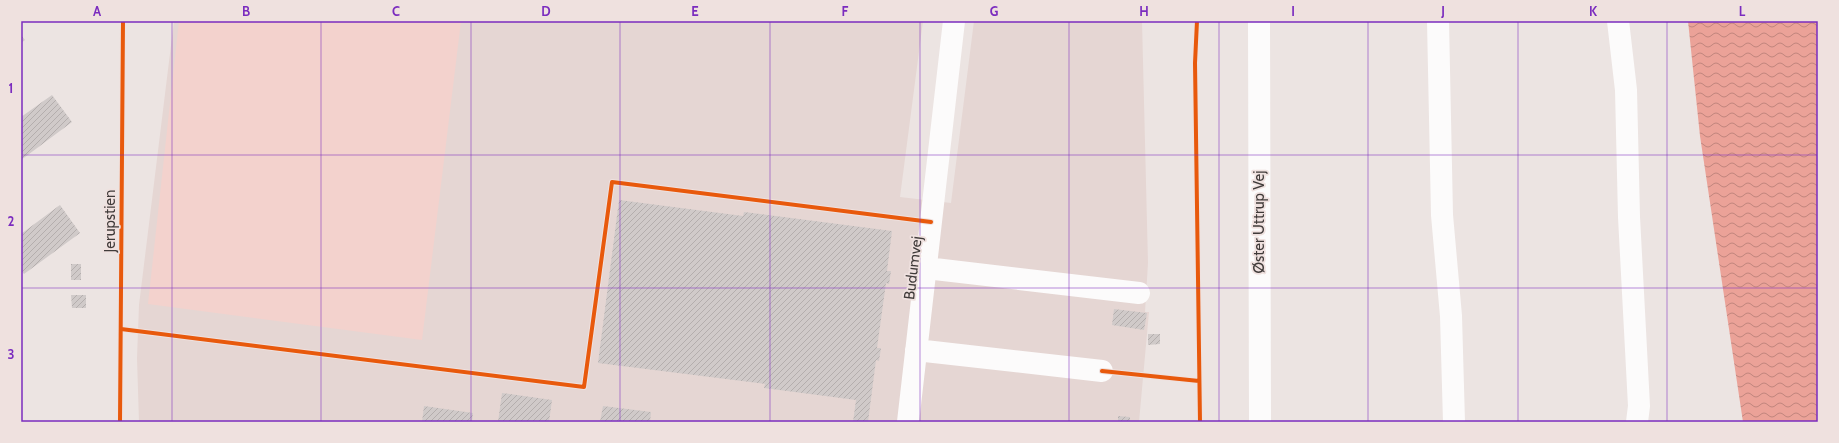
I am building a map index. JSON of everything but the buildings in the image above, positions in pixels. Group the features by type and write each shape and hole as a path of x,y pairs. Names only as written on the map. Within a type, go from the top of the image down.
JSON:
{"street":[{"name":"Budumvej","path":"908,422 954,21"},
{"name":"Øster Uttrup Vej","path":"1259,21 1260,422"},
{"path":"1438,21 1442,215 1450,316 1454,422"},
{"path":"1618,21 1626,90 1629,225 1639,406 1638,422"},
{"path":"926,268 1139,293"},
{"path":"916,350 1102,371"}],"shaded area":[{"path":"174,21 923,21 900,197 951,203 974,21 1142,21 1148,263 1145,312 1149,312 1139,422 139,422 137,358 139,305"},
{"path":"179,21 461,21 422,340 148,304"}],"water":[{"path":"1688,21 1818,21 1818,422 1743,422 1700,136"}],"cycle path":[{"name":"Jerupstien","path":"120,422 123,21"},
{"path":"1197,21 1195,63 1200,422"},
{"path":"121,329 584,387 612,182 931,222"},
{"path":"1102,371 1199,381"}]}
